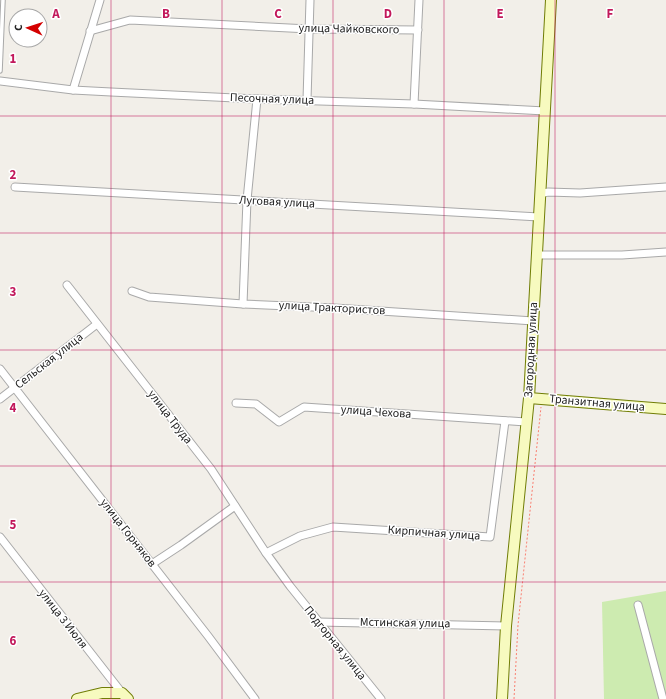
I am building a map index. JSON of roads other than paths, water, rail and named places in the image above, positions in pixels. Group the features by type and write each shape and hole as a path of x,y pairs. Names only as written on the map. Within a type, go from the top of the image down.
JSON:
{"street":[{"path":"73,90 100,0"},
{"path":"307,100 310,0"},
{"path":"414,104 419,0"},
{"name":"Загородная улица","path":"502,699 506,626 529,398 551,0"},
{"name":"улица Чайковского","path":"90,31 130,20 309,29 418,30"},
{"name":"Песочная улица","path":"0,81 73,90 257,99 414,104 545,112"},
{"path":"243,304 247,200 257,99"},
{"name":"Луговая улица","path":"15,187 539,217"},
{"path":"540,194 548,192 580,193 666,187"},
{"path":"537,255 622,255 666,252"},
{"name":"улица Труда","path":"68,285 211,469 266,553"},
{"name":"улица Трактористов","path":"132,291 149,297 533,321"},
{"name":"Сельская улица","path":"0,399 97,324"},
{"name":"улица Горняков","path":"0,369 255,699"},
{"name":"Транзитная улица","path":"529,398 666,409"},
{"name":"улица Чехова","path":"236,403 256,404 279,422 304,407 526,422"},
{"name":"Кирпичная улица","path":"266,553 300,536 333,527 490,537 505,421"},
{"path":"152,564 235,506"},
{"name":"улица 3 Июля","path":"0,538 125,696"},
{"name":"Подгорная улица","path":"266,553 318,622 381,699"},
{"path":"638,605 663,699"},
{"name":"Мстинская улица","path":"318,622 506,626"},
{"path":"77,699 102,693 125,696"}],"lane":[{"path":"0,71 3,0"}]}
